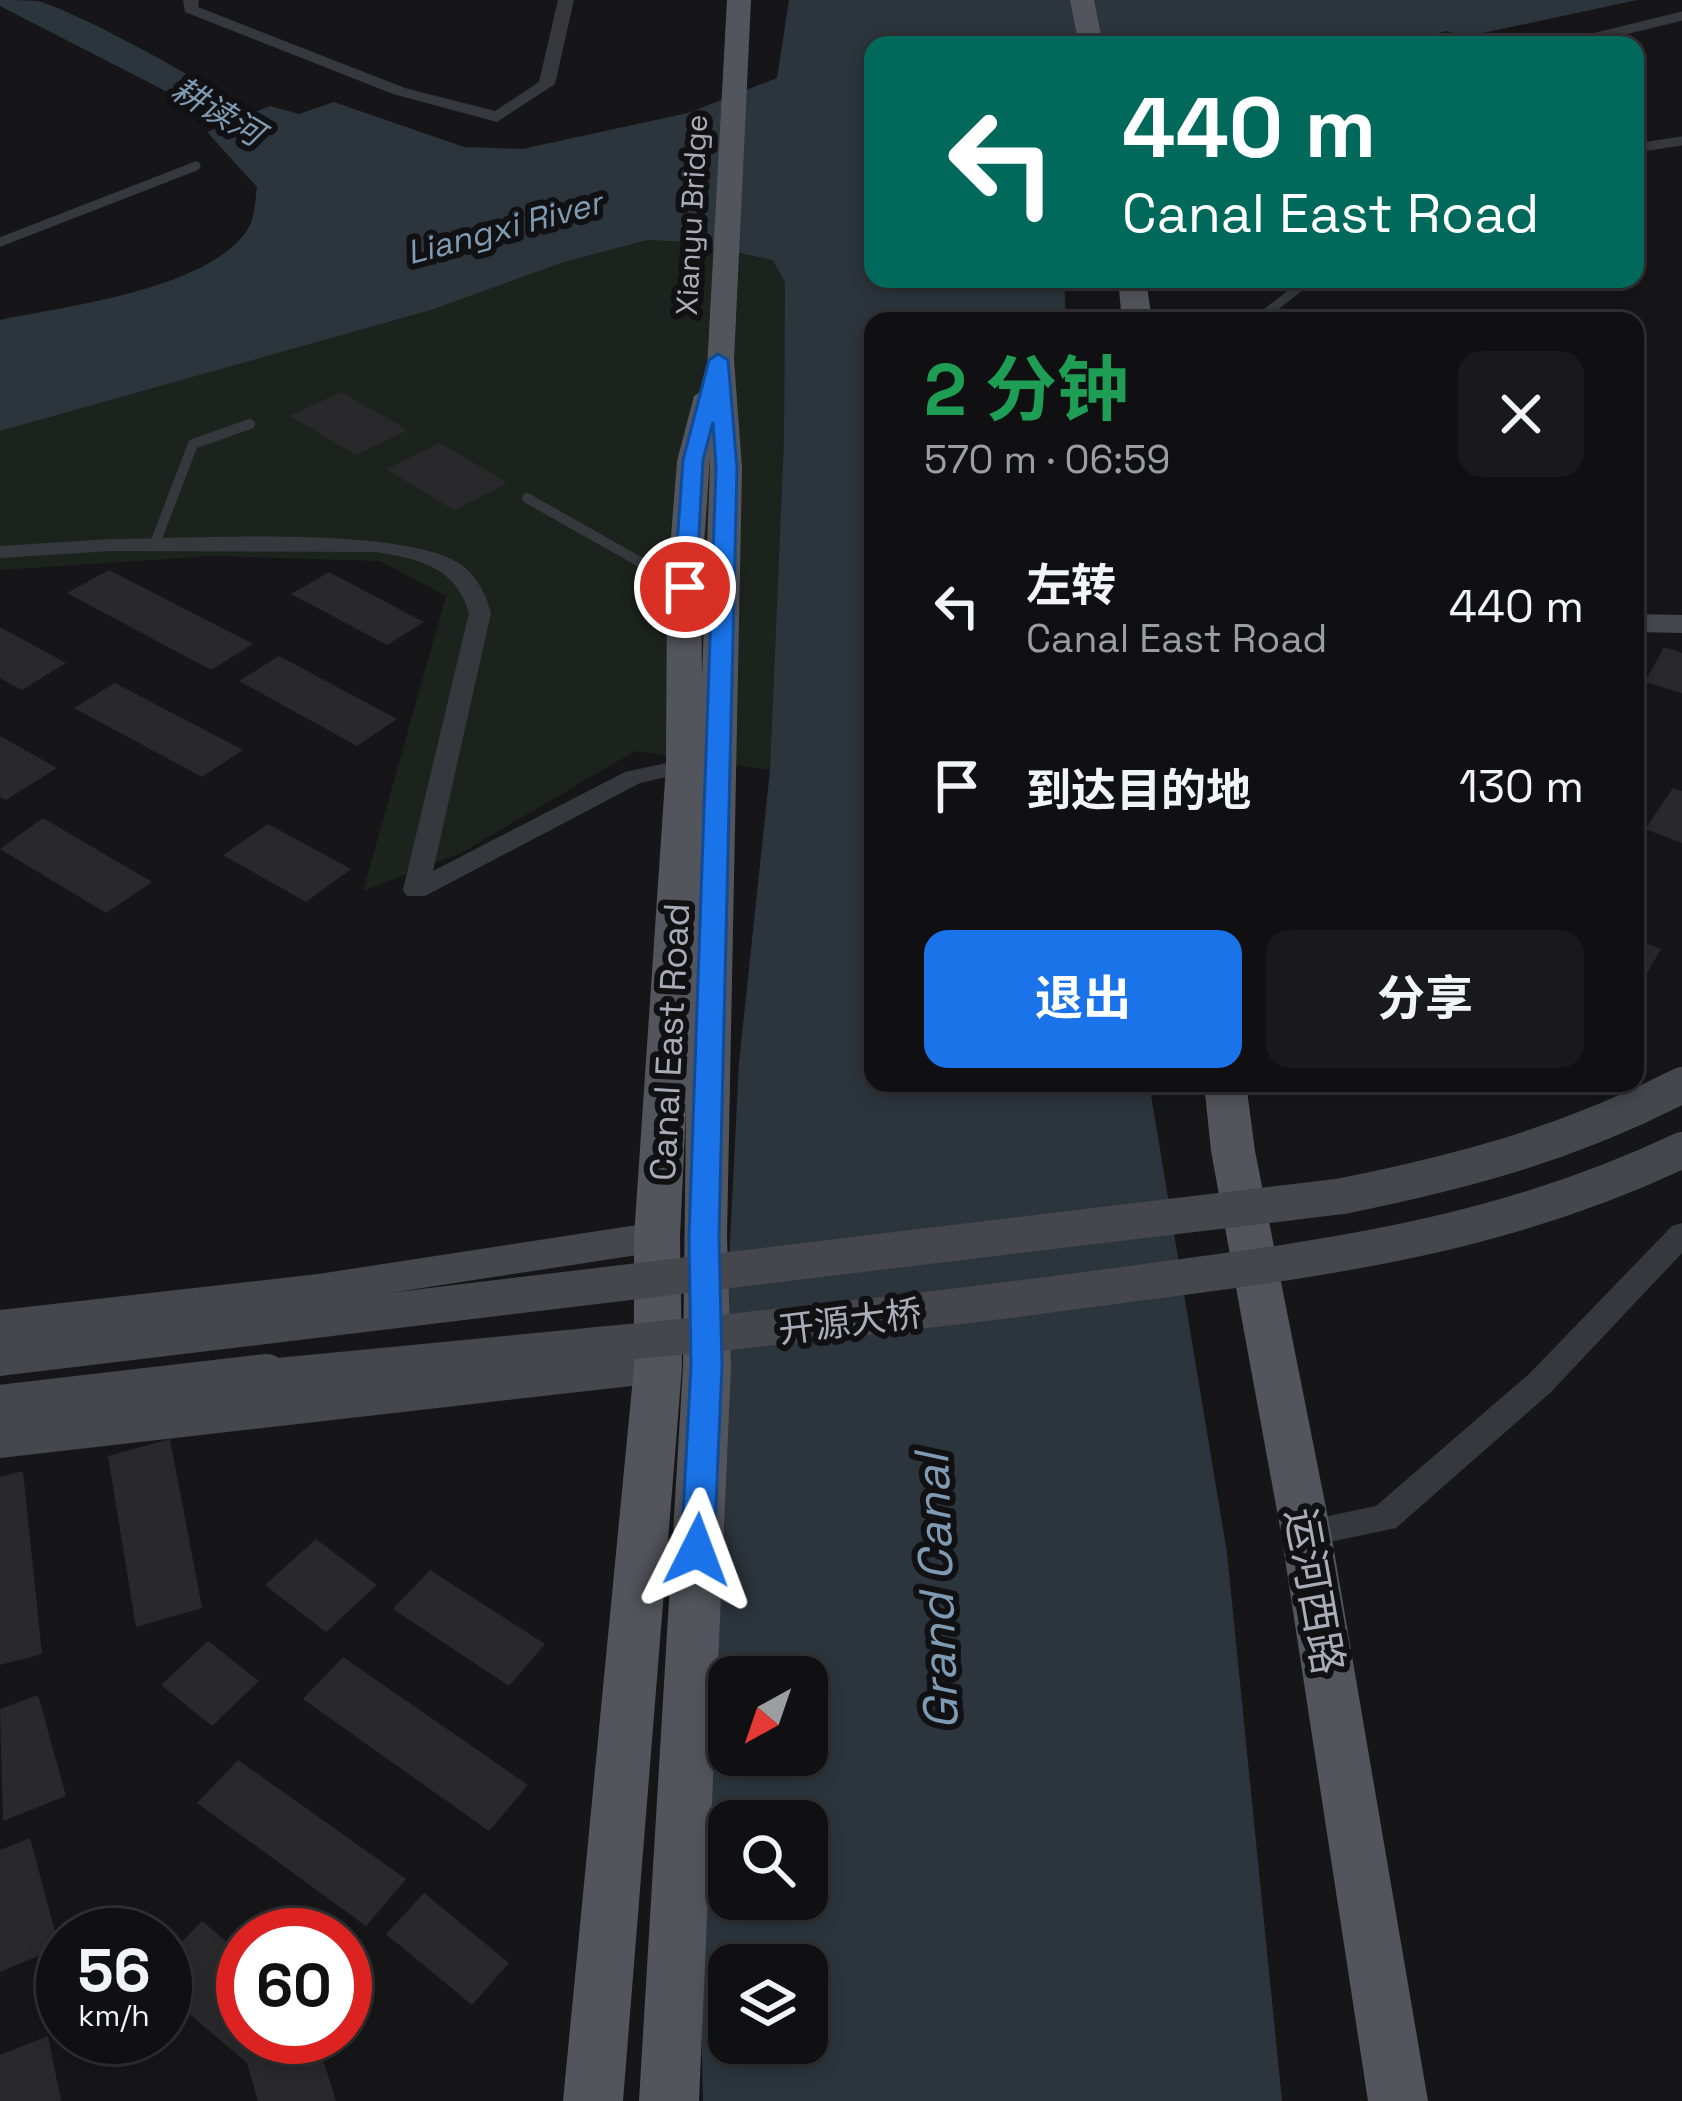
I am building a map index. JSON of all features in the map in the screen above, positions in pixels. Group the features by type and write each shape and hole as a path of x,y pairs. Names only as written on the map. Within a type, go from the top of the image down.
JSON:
{"main road":[{"name":"Xianyu Bridge","path":"718,360 739,0"},
{"path":"1082,0 1089,36"},
{"name":"Canal East Road","path":"593,2101 658,1366 657,1237 685,766 685,587 693,460 718,360"},
{"name":"Canal East Road","path":"669,2101 707,1366 704,1236 726,468 718,360"},
{"path":"1644,623 1682,624"},
{"path":"0,1358 506,1301 1276,1204 1432,1177 1556,1146 1682,1085"},
{"name":"运河西路","path":"1226,1092 1233,1151 1306,1534 1398,2101"},
{"name":"开源大桥","path":"0,1408 359,1368 797,1328 1318,1260 1537,1213 1628,1179 1682,1150"},
{"path":"0,1327 341,1286 657,1237"},
{"path":"0,1442 658,1366"}],"street":[{"path":"191,0 190,9 399,92 496,117 547,84 566,0"},
{"path":"0,552 154,545 376,546 413,550 461,574 476,592 480,613 416,890 633,776 685,766"},
{"path":"1306,1534 1385,1518 1540,1383 1682,1234"}],"lane":[{"path":"1599,36 1682,16"},
{"path":"1644,147 1682,141"},
{"path":"0,242 196,166"},
{"path":"1268,312 1298,288"},
{"path":"154,545 193,444 250,424"},
{"path":"527,498 685,587"}],"shaded area":[{"path":"648,240 689,242 771,260 785,282 784,438 770,770 635,751 461,853 363,891 446,596 380,561 213,556 0,570 0,431 431,310 564,262"}],"water":[{"path":"789,0 1637,0 1469,36 1447,31 1426,36 864,36 864,288 1064,288 1066,312 864,312 864,1092 1150,1092 1227,1553 1282,2101 703,2101 698,1876 708,1678 708,1776 828,1776 828,1656 709,1656 739,1063 770,770 784,438 785,282 772,260 689,242 648,240 564,262 431,310 0,431 0,320 167,282 226,252 246,232 257,187 207,132 270,106 299,114 334,102 464,147 522,149 688,113 777,78"}],"building":[{"path":"341,392 408,430 356,455 290,416"},
{"path":"440,443 508,483 454,510 386,469"},
{"path":"109,570 253,644 211,670 67,593"},
{"path":"329,572 424,622 387,645 291,594"},
{"path":"0,627 66,663 22,690 0,678"},
{"path":"1664,647 1682,653 1682,693 1645,682"},
{"path":"279,656 397,719 357,746 239,681"},
{"path":"115,683 243,750 202,777 74,708"},
{"path":"0,736 57,768 6,800 0,797"},
{"path":"1673,788 1682,791 1682,843 1645,829"},
{"path":"43,818 152,882 106,913 0,849"},
{"path":"268,824 351,869 306,902 223,855"},
{"path":"1644,942 1661,949 1644,978"},
{"path":"170,1439 202,1608 136,1627 108,1456"},
{"path":"23,1471 42,1654 0,1665 0,1477"},
{"path":"316,1539 377,1585 326,1632 265,1585"},
{"path":"430,1570 545,1644 509,1686 393,1609"},
{"path":"208,1641 259,1681 212,1726 161,1685"},
{"path":"343,1657 528,1785 489,1831 303,1699"},
{"path":"38,1695 66,1796 3,1821 0,1709"},
{"path":"238,1760 406,1879 372,1919 372,1908 341,1908 197,1803"},
{"path":"30,1838 49,1908 36,1908 36,1957 0,1972 0,1850"},
{"path":"424,1893 509,1963 472,2005 386,1934"},
{"path":"202,1921 216,1933 216,2037 192,2016 192,1931"},
{"path":"36,2041 36,2064 54,2064 61,2101 0,2101 0,2055"},
{"path":"247,2064 324,2064 336,2101 258,2101"}],"waterway":[{"name":"耕读河","path":"11,0 195,93 297,163"}],"route":[{"path":"685,587 693,460 718,360 726,468 704,1236 707,1366 697,1550"}],"water label":[{"name":"Liangxi River","path":"504,227"},
{"name":"Grand Canal","path":"936,1592"}]}
